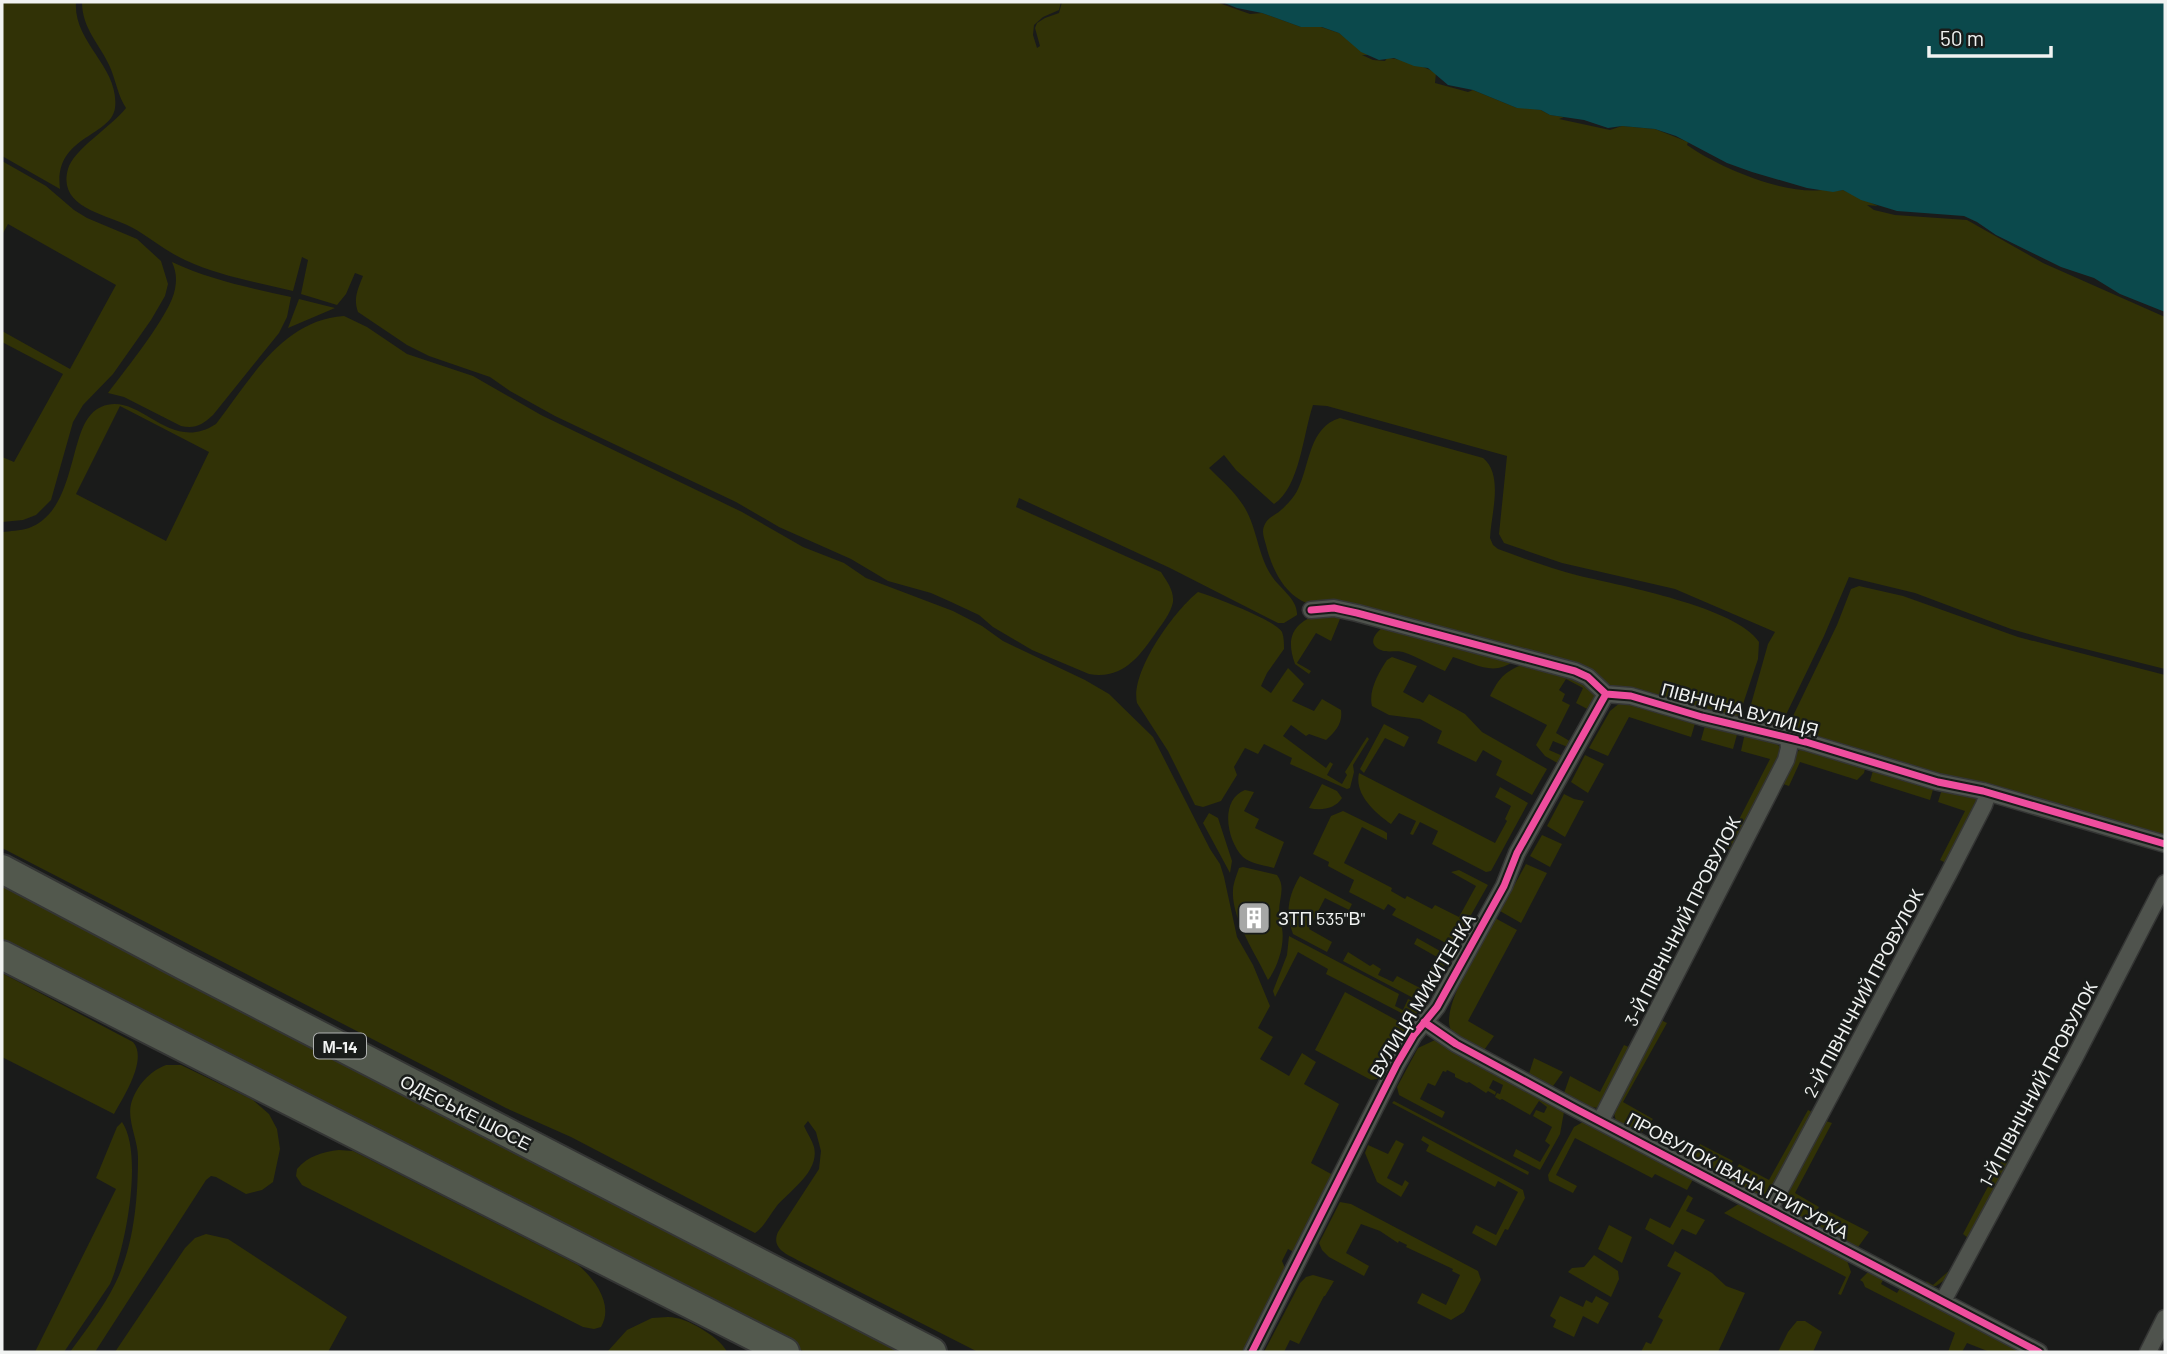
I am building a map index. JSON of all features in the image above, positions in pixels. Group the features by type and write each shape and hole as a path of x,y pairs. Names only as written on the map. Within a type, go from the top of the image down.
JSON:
{"highway":[{"name":"ОДЕСЬКЕ ШОСЕ","path":"2,869 932,1352"},
{"path":"2,955 785,1352"}],"street":[{"path":"1311,610 1335,608 1357,613 1575,671 1588,677 1606,694"},
{"name":"ПІВНІЧНА ВУЛИЦЯ","path":"1606,694 1631,696 1842,752 1938,782 1988,793 2165,844"},
{"name":"ВУЛИЦЯ МИКИТЕНКА","path":"1252,1352 1382,1092 1414,1035 1437,1007 1504,886 1517,853 1606,694"},
{"name":"3-Й ПІВНІЧНИЙ ПРОВУЛОК","path":"1601,1120 1786,760 1790,748 1787,738"},
{"name":"2-Й ПІВНІЧНИЙ ПРОВУЛОК","path":"1769,1210 1979,815 1988,793"},
{"name":"1-Й ПІВНІЧНИЙ ПРОВУЛОК","path":"1943,1301 2165,883"},
{"name":"ПРОВУЛОК ІВАНА ГРИГУРКА","path":"1424,1022 1456,1044 2039,1352"},
{"path":"2148,1352 2165,1318"}],"shaded area":[{"path":"2,2 76,2 77,17 82,30 111,80 115,93 115,108 111,118 73,148 65,158 60,171 60,189 2,156"},
{"path":"82,2 1061,2 1059,10 1043,17 1034,25 1033,35 1037,48 1040,46 1035,28 1037,23 1059,13 1062,2 1216,2 1250,14 1262,13 1301,27 1321,27 1339,33 1368,55 1362,55 1373,60 1385,61 1392,58 1405,61 1436,73 1435,83 1468,92 1473,90 1517,108 1541,110 1550,115 1564,117 1559,119 1610,130 1622,126 1655,129 1688,142 1687,145 1716,162 1771,184 1807,190 1843,190 1878,206 1867,205 1874,210 1895,215 1967,220 2043,263 2165,317 2165,669 2011,629 1915,593 1849,577 1781,725 1773,729 1753,724 1748,715 1768,644 1775,632 1675,589 1562,563 1504,543 1499,534 1507,456 1327,406 1313,405 1295,473 1283,496 1274,504 1236,470 1224,455 1209,468 1231,490 1248,513 1266,567 1294,604 1297,615 1284,623 1278,623 1170,568 1019,498 1016,507 1161,572 1171,590 1173,602 1169,613 1137,657 1121,670 1101,675 1089,674 1032,650 993,627 979,615 931,593 888,581 851,559 779,527 736,502 555,416 490,377 429,356 407,345 358,312 356,298 363,276 355,273 346,294 337,305 301,294 308,260 302,257 293,291 198,266 131,227 86,208 70,193 68,169 77,154 126,108 110,67 88,28"},
{"path":"2,161 46,186 87,218 137,239 161,261 168,284 165,296 151,320 113,374 83,405 73,422 51,500 36,515 23,520 2,522 2,457 14,462 63,374 2,342 2,331 70,369 116,285 8,224 2,235"},
{"path":"172,262 216,279 291,297 287,317 279,333 213,415 202,424 186,427 124,397 108,393 146,342 172,300 176,278"},
{"path":"299,299 335,308 288,328"},
{"path":"344,316 367,327 407,354 473,376 541,415 742,512 803,547 844,563 866,578 953,611 1003,641 1109,694 1153,737 1220,864 1237,937 1253,965 1270,1006 1258,1028 1273,1037 1260,1059 1289,1076 1302,1053 1316,1062 1304,1084 1339,1104 1311,1163 1333,1175 1294,1252 1288,1249 1282,1261 1285,1268 1242,1352 978,1352 803,1263 779,1248 776,1238 778,1232 819,1169 821,1151 816,1132 808,1121 804,1126 814,1147 812,1165 755,1233 2,848 2,532 29,528 51,512 64,487 83,428 97,409 115,404 129,407 169,428 183,432 199,431 216,424 255,372 285,340 322,320","holes":["120,406 209,452 166,541 76,494"]},
{"path":"1340,418 1483,458 1489,465 1495,484 1490,538 1498,549 1570,573 1703,608 1746,630 1759,642 1758,659 1739,716 1735,720 1300,600 1280,580 1264,537 1264,527 1297,492 1312,448 1322,429"},
{"path":"1859,586 1903,596 2018,637 2165,675 2165,838 1965,784 1801,735 1794,729 1792,718 1837,625 1851,589"},
{"path":"1198,592 1257,616 1282,632 1284,649 1261,686 1271,693 1288,668 1304,684 1292,701 1314,711 1322,699 1341,710 1338,727 1326,740 1309,734 1306,736 1291,725 1283,736 1326,768 1330,762 1333,764 1327,775 1342,784 1347,775 1345,772 1367,737 1369,739 1353,765 1350,788 1290,764 1292,758 1264,744 1258,754 1245,748 1234,767 1237,775 1221,801 1203,807 1195,805 1168,751 1137,703 1137,690 1140,675 1156,643 1177,613"},
{"path":"1324,612 1342,614 1331,641 1316,633 1297,663 1311,671 1309,674 1295,664 1292,637 1300,624"},
{"path":"1386,625 1515,660 1500,668 1485,668 1453,657 1445,671 1403,652 1383,651 1376,647 1374,637"},
{"path":"1392,657 1417,666 1403,692 1423,703 1429,694 1465,714 1482,732 1547,769 1532,795 1496,775 1502,761 1483,750 1476,762 1437,743 1442,731 1420,719 1389,715 1372,706 1375,682 1387,660"},
{"path":"1526,663 1587,681 1596,694 1591,711 1576,703 1583,688 1566,679 1559,690 1565,694 1562,701 1570,705 1556,733 1573,743 1570,748 1553,741 1549,750 1565,757 1561,765 1545,756 1536,745 1547,725 1490,696 1504,675"},
{"path":"1621,702 1631,702 1696,720 1691,737 1629,717 1608,756 1589,748 1610,711"},
{"path":"1706,722 1738,731 1733,749 1701,740"},
{"path":"1384,724 1409,737 1404,747 1385,738 1364,773 1360,769"},
{"path":"1745,733 1774,742 1784,755 1735,851 1725,847 1770,759 1741,751"},
{"path":"1802,748 1866,765 1864,773 1857,780 1800,762 1789,786 1780,783 1797,752"},
{"path":"1585,755 1604,764 1588,793 1571,782"},
{"path":"1874,767 1934,786 1930,800 1870,781"},
{"path":"1359,773 1495,843 1507,821 1505,819 1511,806 1495,797 1500,787 1528,803 1491,871 1486,872 1432,844 1438,831 1420,822 1413,835 1410,834 1416,821 1399,813 1391,824 1385,820 1363,796 1358,781"},
{"path":"1322,784 1337,791 1342,798 1336,805 1327,808 1309,808"},
{"path":"1942,789 1980,798 1948,864 1940,860 1965,811 1938,802"},
{"path":"1245,790 1254,792 1244,811 1259,819 1255,828 1284,842 1274,868 1246,859 1233,841 1228,821 1231,802"},
{"path":"1564,794 1584,801 1565,837 1547,826"},
{"path":"1343,811 1387,833 1387,840 1362,827 1344,863 1392,888 1391,891 1405,899 1407,896 1432,909 1435,905 1459,917 1476,886 1451,872 1459,870 1488,885 1454,945 1392,915 1396,909 1388,904 1384,910 1349,892 1354,880 1328,866 1329,862 1313,854 1331,816"},
{"path":"1209,813 1218,818 1232,861 1230,873 1203,823"},
{"path":"1542,835 1562,844 1550,867 1530,856"},
{"path":"1526,864 1547,873 1521,923 1500,911"},
{"path":"1239,868 1277,875 1280,879 1282,948 1268,980 1245,936 1233,901 1233,888"},
{"path":"1300,876 1352,904 1349,910 1325,898 1309,929 1332,942 1327,952 1293,934 1289,905"},
{"path":"2,885 905,1352 805,1352 2,942"},
{"path":"1495,918 1517,930 1468,1021 1494,1036 1482,1053 1457,1037 1451,1030 1449,1020 1457,991"},
{"path":"1289,936 1399,994 1395,1006 1403,1010 1408,999 1422,1005 1413,1019 1326,974 1328,969 1298,952 1275,997 1273,991 1287,955"},
{"path":"1417,938 1440,951 1445,964 1425,1000 1419,1001 1343,961 1348,952 1370,966 1373,964 1381,969 1378,975 1393,982 1397,976 1420,988 1437,957 1414,944"},
{"path":"2,973 133,1042 137,1049 136,1068 114,1114 2,1057"},
{"path":"1345,992 1409,1027 1382,1075 1377,1079 1371,1080 1315,1050"},
{"path":"1659,1019 1667,1023 1623,1102 1653,1119 1638,1136 1616,1121 1613,1110"},
{"path":"1435,1040 1559,1104 1564,1112 1560,1134 1540,1170 1513,1156 1516,1149 1540,1162 1550,1145 1545,1141 1552,1127 1533,1116 1536,1110 1544,1113 1547,1107 1539,1101 1530,1115 1495,1097 1497,1093 1500,1094 1503,1085 1493,1080 1489,1088 1496,1092 1495,1095 1488,1091 1486,1093 1447,1070 1443,1071 1435,1086 1428,1083 1420,1099 1445,1112 1442,1118 1399,1095 1397,1087 1418,1048"},
{"path":"1624,1045 1631,1048 1598,1108 1583,1106 1563,1096 1570,1076 1600,1092"},
{"path":"1534,1058 1563,1072 1551,1089 1528,1077"},
{"path":"166,1065 181,1065 253,1100 269,1114 277,1129 280,1149 273,1182 262,1190 246,1194 216,1177 211,1176 206,1180 95,1352 70,1352 110,1293 127,1254 134,1222 138,1173 138,1150 130,1117 131,1104 144,1080"},
{"path":"1394,1101 1529,1172 1528,1175 1392,1103"},
{"path":"1808,1110 1816,1114 1771,1191 1760,1195 1729,1183 1739,1164 1769,1180"},
{"path":"1588,1119 1695,1176 1687,1190 1655,1174 1652,1178 1575,1138 1556,1175 1577,1186 1573,1193 1549,1181 1548,1175 1574,1127"},
{"path":"1823,1120 1832,1123 1795,1193 1819,1207 1811,1221 1806,1224 1788,1214 1783,1200"},
{"path":"122,1122 132,1156 132,1178 126,1226 116,1269 110,1284 64,1352 35,1352 116,1189 96,1178 117,1127"},
{"path":"1423,1136 1523,1190 1525,1198 1496,1246 1472,1233 1476,1225 1496,1235 1518,1192 1498,1181 1495,1187 1426,1151 1429,1145 1421,1140"},
{"path":"1396,1140 1404,1144 1387,1178 1402,1186 1405,1180 1409,1183 1401,1197 1377,1182 1365,1153 1368,1145 1388,1154"},
{"path":"1700,1144 1733,1161 1721,1179 1691,1163"},
{"path":"339,1150 353,1151 578,1265 591,1278 604,1301 601,1327 583,1327 302,1185 296,1176 301,1165 316,1155"},
{"path":"2004,1156 2012,1163 1949,1277 1936,1286 1928,1286 1926,1281 1933,1285 1952,1268 1968,1238 1963,1234"},
{"path":"1688,1195 1693,1198 1686,1211 1705,1220 1696,1235 1682,1229 1673,1245 1645,1229 1650,1218 1670,1228"},
{"path":"1340,1202 1351,1204 1478,1271 1481,1280 1464,1312 1451,1320 1417,1303 1422,1293 1446,1305 1460,1275 1380,1231 1361,1224 1346,1253 1369,1266 1364,1276 1329,1257 1319,1243"},
{"path":"1745,1204 1845,1255 1851,1272 1841,1295 1838,1294 1846,1277 1724,1213 1737,1205"},
{"path":"1828,1211 1869,1232 1856,1250 1822,1232 1820,1227"},
{"path":"1609,1225 1632,1237 1622,1263 1598,1249"},
{"path":"206,1234 228,1239 347,1317 328,1352 115,1352 185,1248 195,1238"},
{"path":"1675,1251 1712,1273 1726,1286 1745,1293 1718,1352 1641,1352 1646,1342 1651,1344 1663,1320 1658,1317 1681,1273 1667,1266"},
{"path":"1594,1255 1618,1271 1619,1279 1611,1297 1568,1272 1572,1268 1584,1267"},
{"path":"1873,1271 1885,1276 1881,1284 1897,1293 1902,1285 2029,1352 1990,1352 1967,1343 1962,1352 1948,1352 1955,1333 1865,1287 1860,1280"},
{"path":"1313,1275 1334,1281 1299,1344 1290,1340 1284,1352 1264,1352 1300,1283"},
{"path":"1560,1296 1583,1307 1586,1300 1592,1303 1596,1296 1609,1303 1598,1324 1583,1316 1574,1337 1553,1327 1556,1320 1550,1316"},
{"path":"673,1317 689,1322 712,1336 727,1352 608,1351 627,1330 652,1318"},
{"path":"1797,1321 1805,1321 1822,1332 1813,1352 1778,1352 1788,1332"}],"water":[{"path":"1222,2 2165,2 2165,312 2120,294 2094,278 2061,267 1964,216 1897,211 1861,200 1843,190 1833,192 1807,188 1727,163 1676,136 1655,129 1622,126 1608,128 1584,120 1550,115 1541,110 1517,108 1473,90 1448,85 1428,68 1394,58 1379,60 1361,52 1339,33 1322,27 1301,27"}],"cycle path":[{"path":"1311,610 1334,608 1357,613 1575,671 1588,677 1606,694 1631,696 1702,717 1806,742 1938,782 1983,791 2165,844"},
{"path":"1252,1352 1397,1064 1414,1035 1437,1007 1504,886 1517,853 1606,694"},
{"path":"1424,1022 1456,1044 1578,1110 2039,1352"}],"place":[{"name":"ЗТП 535\"В\"","path":"1254,918"}]}
